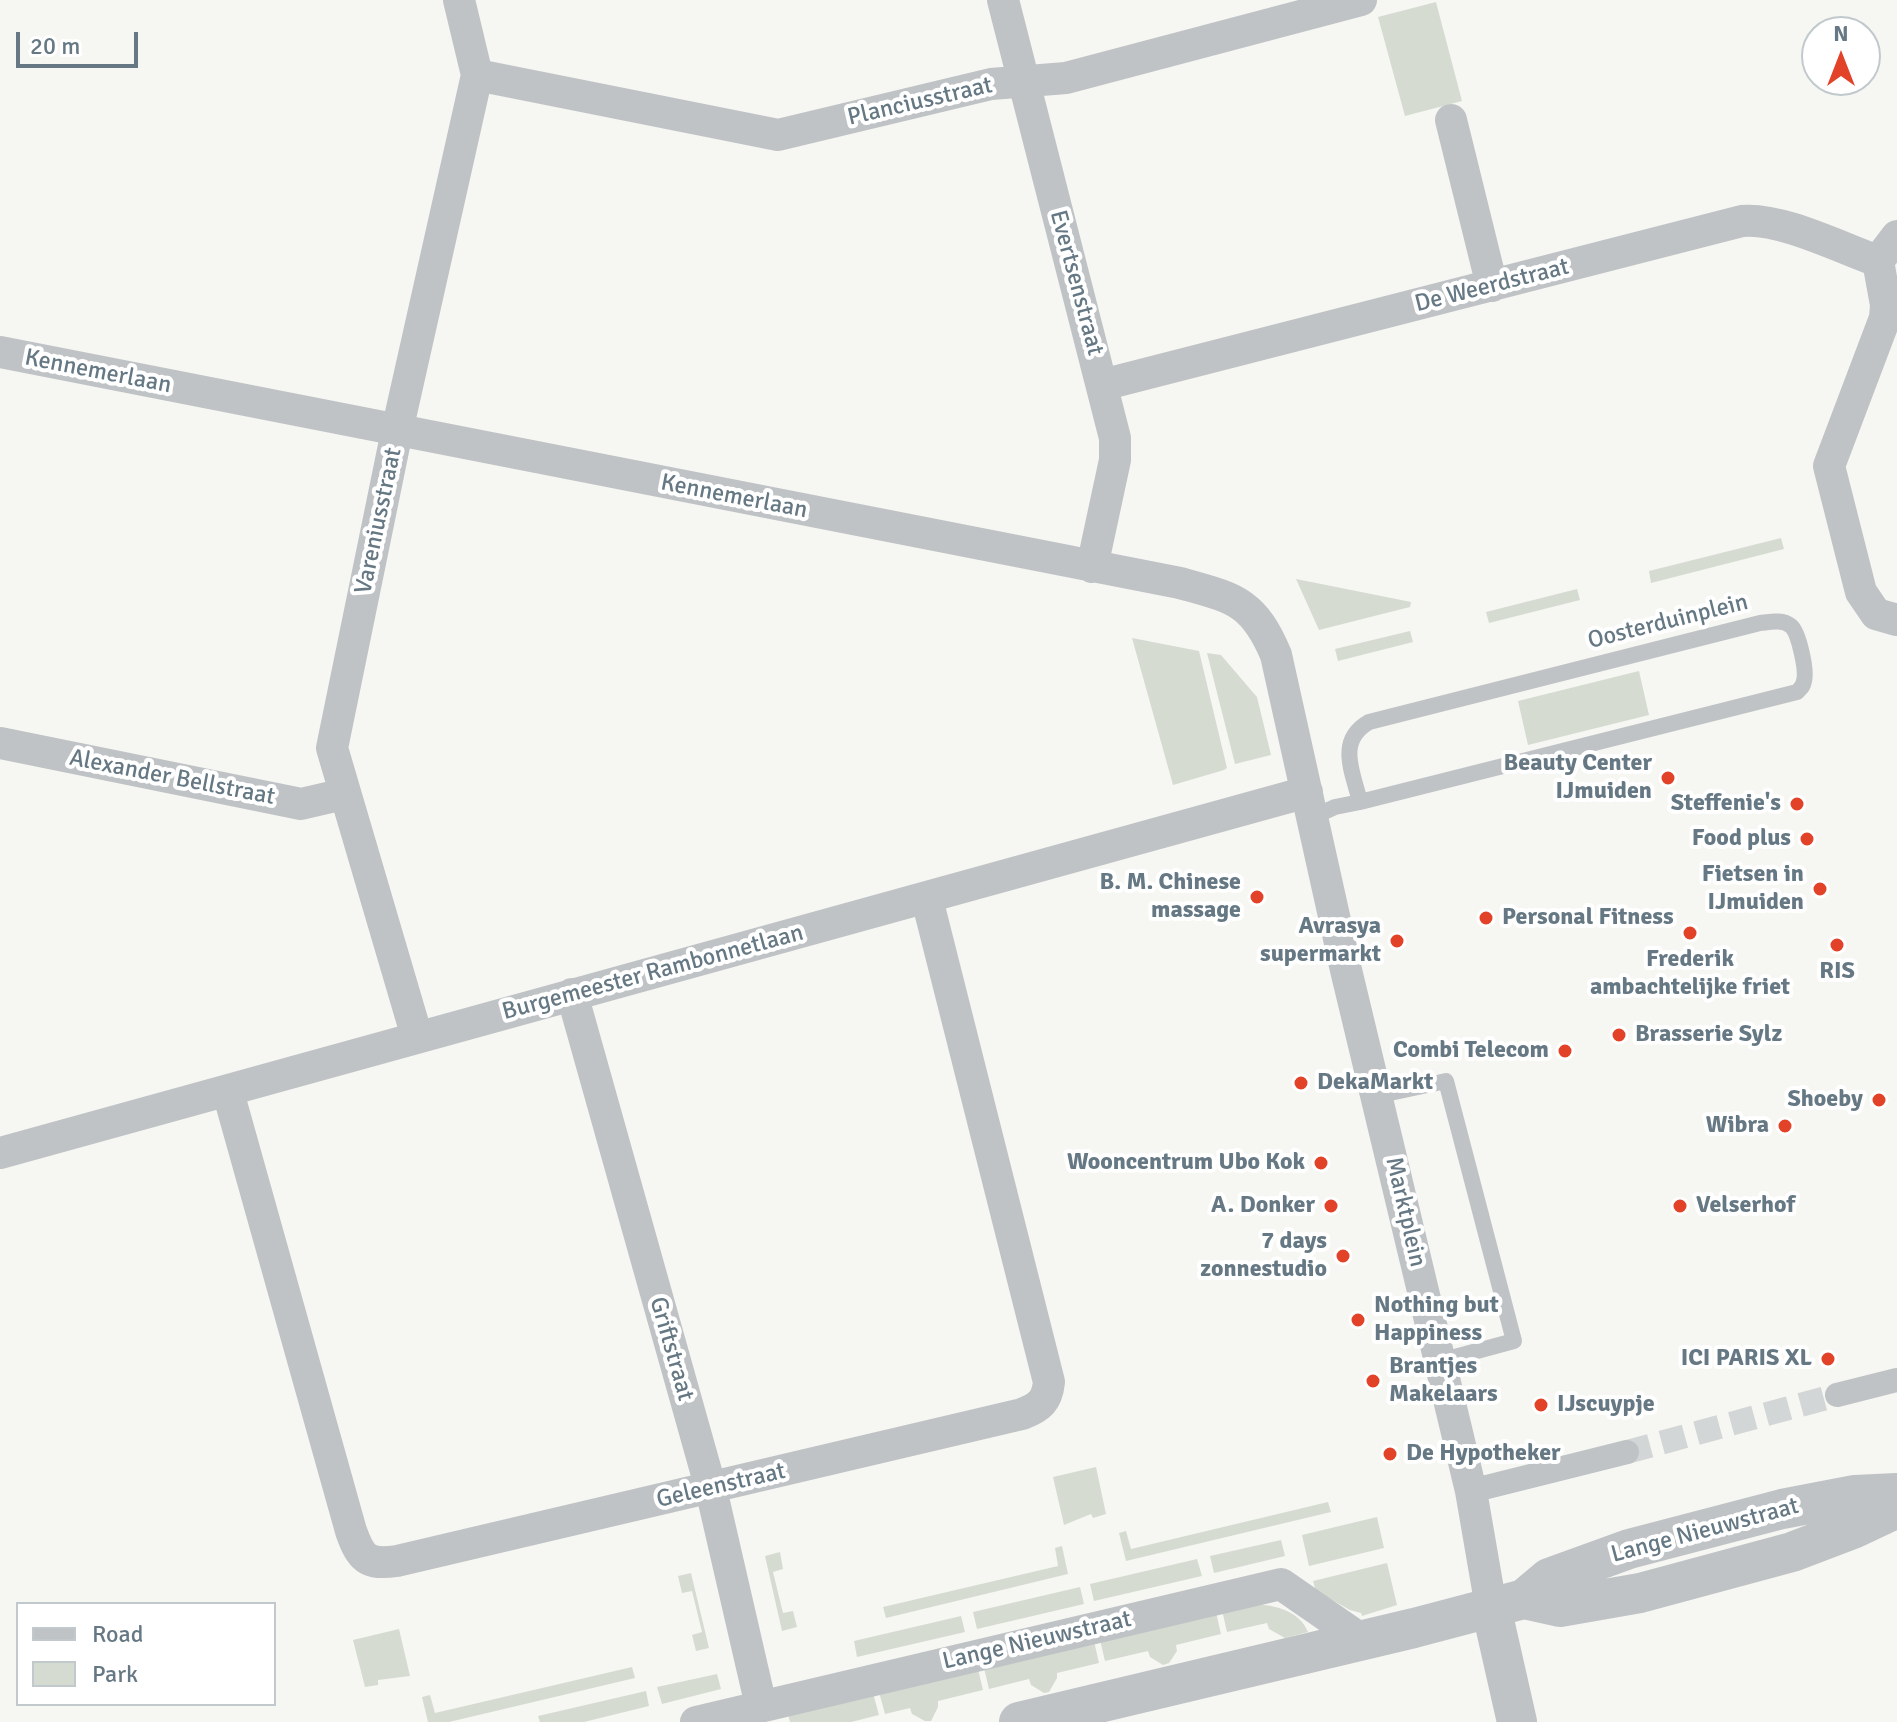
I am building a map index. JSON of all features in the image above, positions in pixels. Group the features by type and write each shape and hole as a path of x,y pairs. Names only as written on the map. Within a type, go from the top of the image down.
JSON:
{"street":[{"name":"Vareniusstraat","path":"417,1037 332,748 397,431 477,75 459,0"},
{"name":"Evertsenstraat","path":"1003,0 1115,438 1115,460 1092,567"},
{"name":"Planciusstraat","path":"477,75 778,135 991,84 1066,78 1361,0"},
{"path":"1451,120 1492,286"},
{"name":"De Weerdstraat","path":"1102,385 1755,220 1888,249"},
{"path":"1888,249 1885,318 1829,466 1861,592 1876,614 1897,620"},
{"name":"Kennemerlaan","path":"0,352 1191,586 1227,596 1250,610 1261,623 1276,655 1310,805"},
{"name":"Alexander Bellstraat","path":"0,743 301,804 344,794"},
{"name":"Burgemeester Rambonnetlaan","path":"0,1153 927,899 1310,805"},
{"name":"Marktplein","path":"1310,805 1471,1491 1508,1603"},
{"name":"Geleenstraat","path":"228,1092 351,1531 365,1559 380,1563 397,1561 1022,1414 1038,1408 1047,1397 1049,1382 927,899"},
{"name":"Griftstraat","path":"572,994 711,1489 761,1706"},
{"path":"1837,1395 1897,1380"},
{"path":"1471,1491 1627,1452"},
{"name":"Lange Nieuwstraat","path":"1019,1722 1508,1603 1549,1578 1629,1549 1782,1509 1855,1495 1897,1493"},
{"name":"Lange Nieuwstraat","path":"1508,1603 1560,1607 1640,1593 1792,1552 1897,1508"},
{"name":"Lange Nieuwstraat","path":"696,1722 1281,1584 1362,1640"},
{"path":"1508,1603 1517,1722"}],"lane":[{"name":"Oosterduinplein","path":"1310,805 1335,807 1360,802 1797,692 1805,680 1798,636 1788,623 1760,623 1369,722 1358,728 1348,747 1360,802"},
{"path":"1376,1096 1446,1081 1514,1341 1440,1361"}],"green space":[{"path":"1436,2 1462,101 1405,116 1378,17"},
{"path":"1781,538 1784,549 1651,583 1649,571"},
{"path":"1296,579 1411,602 1410,607 1319,630"},
{"path":"1577,589 1580,600 1489,623 1486,612"},
{"path":"1410,631 1413,642 1338,661 1335,649"},
{"path":"1132,638 1199,651 1227,768 1173,785"},
{"path":"1207,653 1221,655 1257,697 1271,755 1235,764"},
{"path":"1639,671 1649,715 1528,745 1518,701"},
{"path":"1096,1467 1106,1514 1093,1518 1091,1514 1064,1525 1053,1477"},
{"path":"1328,1502 1331,1512 1126,1561 1119,1533 1126,1531 1131,1549"},
{"path":"1377,1517 1384,1548 1309,1566 1302,1535"},
{"path":"1281,1540 1285,1556 1214,1573 1210,1556"},
{"path":"1062,1546 1068,1574 886,1618 883,1607 1058,1566 1055,1548"},
{"path":"780,1552 783,1569 773,1572 783,1613 793,1611 797,1627 782,1631 765,1556"},
{"path":"1197,1559 1202,1576 1094,1601 1090,1584"},
{"path":"1387,1563 1397,1605 1362,1616 1316,1591 1313,1581"},
{"path":"691,1573 709,1648 696,1651 692,1635 702,1632 692,1591 682,1593 678,1576"},
{"path":"1080,1587 1084,1604 977,1629 973,1612"},
{"path":"1254,1604 1286,1610 1299,1619 1308,1632 1285,1638 1269,1629 1267,1623 1227,1632 1222,1610"},
{"path":"1216,1612 1221,1634 1176,1645 1177,1651 1169,1663 1163,1665 1150,1657 1148,1651 1105,1661 1100,1640"},
{"path":"961,1616 965,1632 857,1657 854,1641"},
{"path":"399,1629 410,1676 378,1680 378,1685 365,1687 353,1640"},
{"path":"1094,1641 1099,1663 1057,1673 1049,1692 1044,1693 1031,1685 1029,1679 989,1689 984,1668"},
{"path":"632,1667 635,1678 449,1722 428,1722 422,1697 430,1695 435,1713"},
{"path":"978,1669 983,1690 938,1701 931,1721 912,1714 910,1708 885,1714 879,1692"},
{"path":"717,1674 721,1689 662,1704 657,1687"},
{"path":"646,1691 649,1706 584,1722 540,1722 538,1716"},
{"path":"873,1693 879,1715 851,1722 790,1722 788,1714"}],"tunnel":[{"path":"1627,1452 1837,1395"}],"place":[{"name":"Beauty Center IJmuiden","path":"1668,778"},
{"name":"Steffenie's","path":"1797,804"},
{"name":"Food plus","path":"1807,839"},
{"name":"Fietsen in IJmuiden","path":"1820,889"},
{"name":"B. M. Chinese massage","path":"1257,897"},
{"name":"Personal Fitness","path":"1486,918"},
{"name":"Frederik ambachtelijke friet","path":"1690,933"},
{"name":"Avrasya supermarkt","path":"1397,941"},
{"name":"RIS","path":"1837,945"},
{"name":"Brasserie Sylz","path":"1619,1035"},
{"name":"Combi Telecom","path":"1565,1051"},
{"name":"DekaMarkt","path":"1301,1083"},
{"name":"Shoeby","path":"1879,1100"},
{"name":"Wibra","path":"1785,1126"},
{"name":"Wooncentrum Ubo Kok","path":"1321,1163"},
{"name":"A. Donker","path":"1331,1206"},
{"name":"Velserhof","path":"1680,1206"},
{"name":"7 days zonnestudio","path":"1343,1256"},
{"name":"Nothing but Happiness","path":"1358,1320"},
{"name":"ICI PARIS XL","path":"1828,1359"},
{"name":"Brantjes Makelaars","path":"1373,1381"},
{"name":"IJscuypje","path":"1541,1405"},
{"name":"De Hypotheker","path":"1390,1454"}]}
